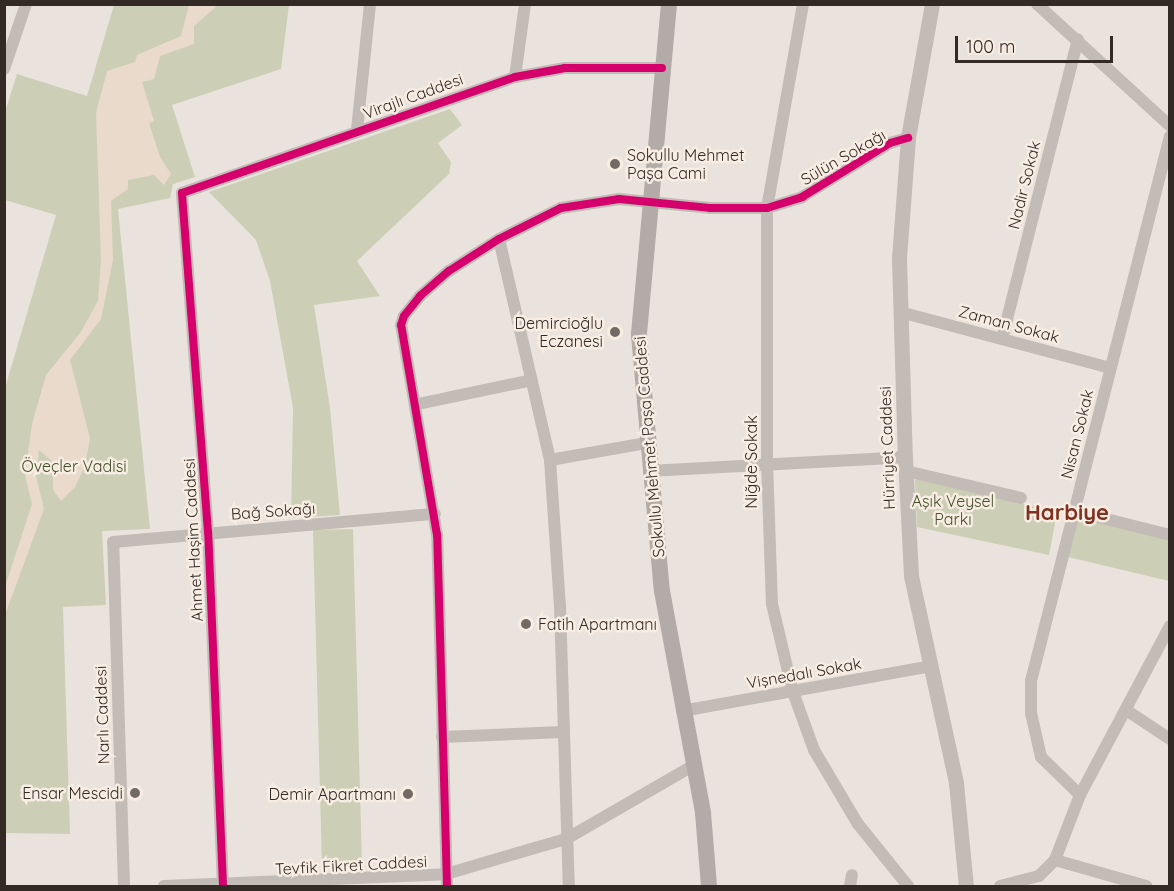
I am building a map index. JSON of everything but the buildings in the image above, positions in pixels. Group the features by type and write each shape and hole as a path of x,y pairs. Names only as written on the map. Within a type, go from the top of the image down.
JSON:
{"main road":[{"name":"Sokullu Mehmet Paşa Caddesi","path":"669,4 639,314 646,443 662,591 682,711 703,813 709,886"}],"street":[{"path":"5,65 26,4"},
{"path":"357,130 370,4"},
{"path":"516,76 525,4"},
{"name":"Niğde Sokak","path":"803,4 767,208 767,462 772,604 793,692 814,750 858,824 908,886"},
{"name":"Hürriyet Caddesi","path":"932,4 908,138 899,259 905,464 912,576 956,783 966,886"},
{"path":"1037,4 1078,39 1170,126"},
{"name":"Nadir Sokak","path":"1002,339 1078,39"},
{"name":"Virajlı Caddesi","path":"182,193 516,76 565,68 662,68"},
{"name":"Nisan Sokak","path":"1080,795 1041,757 1031,713 1031,681 1170,136"},
{"name":"Sülün Sokağı","path":"418,404 401,325 404,316 420,296 449,271 499,239 561,208 596,201 649,202 710,208 767,208 802,197 890,143 908,138"},
{"name":"Ahmet Haşim Caddesi","path":"182,193 208,532 223,885"},
{"path":"499,239 550,460 560,606 569,886"},
{"name":"Zaman Sokak","path":"900,312 1110,368"},
{"path":"447,880 435,514 418,404 532,380"},
{"path":"550,460 646,443"},
{"path":"649,471 767,462 905,464 1021,498"},
{"path":"1074,511 1170,535"},
{"name":"Bağ Sokağı","path":"113,542 435,514"},
{"name":"Narlı Caddesi","path":"113,542 124,886"},
{"path":"1000,886 1039,876 1055,860 1080,795 1170,626"},
{"name":"Vişnedalı Sokak","path":"682,711 931,666"},
{"path":"1126,710 1170,739"},
{"path":"441,737 563,732"},
{"name":"Tevfik Fikret Caddesi","path":"164,886 447,880 566,839 694,765"},
{"path":"1055,860 1146,886"}],"green space":[{"name":"Öveçler Vadisi","path":"114,5 289,5 281,69 172,105 195,177 173,184 170,198 118,209 150,529 102,531 106,605 63,607 70,834 5,833 5,388 56,215 5,200 5,112 17,74 87,96"},
{"path":"450,109 462,125 438,143 451,162 449,174 357,261 380,296 314,305 330,408 340,515 291,518 293,408 270,281 256,240 209,192"},
{"name":"Aşık Veysel Parkı","path":"921,479 1057,512 1049,555 917,527 915,480"},
{"path":"1077,518 1169,537 1169,581 1068,557"},
{"path":"353,529 362,866 322,867 313,530"}],"shaded area":[{"path":"189,5 218,5 194,26 194,44 160,56 154,79 142,82 154,121 149,123 160,157 171,174 164,185 154,175 128,180 128,189 111,201 113,260 101,319 70,360 90,438 85,466 75,487 61,501 53,490 53,462 39,450 36,476 44,509 5,615 5,587 32,504 25,475 32,424 46,375 81,332 98,301 101,259 96,113 107,71 135,62 137,55 181,36"}],"cycle path":[{"path":"223,886 208,532 182,193 515,77 565,68 662,68"},
{"path":"447,886 437,535 401,325 404,316 420,296 449,271 499,239 561,208 619,199 710,208 767,208 802,197 890,143 908,138"}],"place":[{"name":"Sokullu Mehmet Paşa Cami","path":"615,164"},
{"name":"Demircioğlu Eczanesi","path":"615,332"},
{"name":"Fatih Apartmanı","path":"526,624"},
{"name":"Ensar Mescidi","path":"135,793"},
{"name":"Demir Apartmanı","path":"408,794"}],"district":[{"name":"Harbiye","path":"1067,513"}]}
